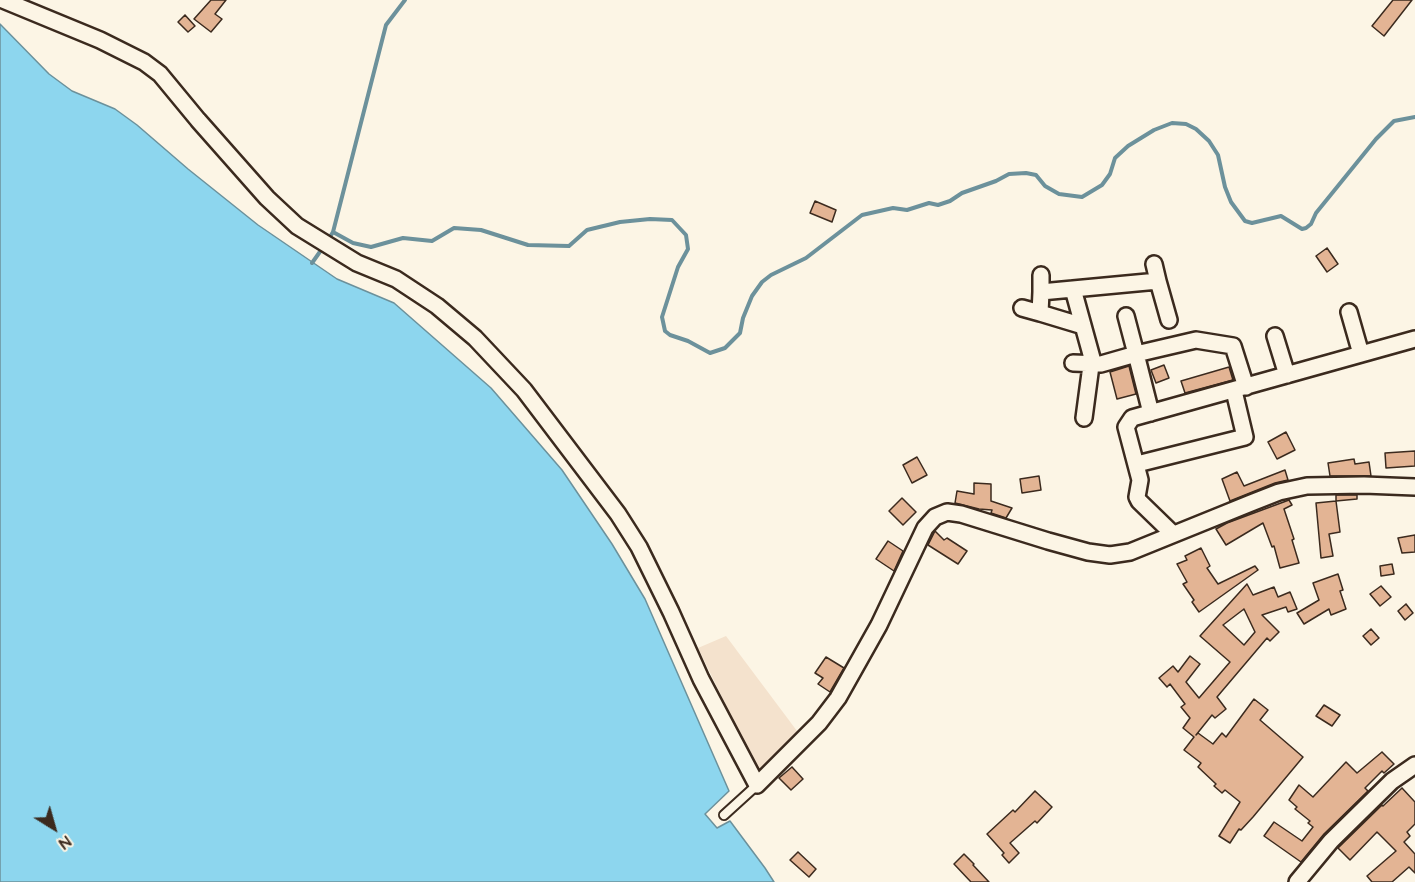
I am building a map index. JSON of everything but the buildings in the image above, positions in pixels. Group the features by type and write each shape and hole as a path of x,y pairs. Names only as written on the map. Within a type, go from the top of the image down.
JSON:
{"street":[{"path":"3,0 100,40 144,62 160,74 267,198 297,226 357,263 396,279 438,306 475,338 524,390 618,514 639,547 701,679 757,785 819,723 838,698 879,626 925,528 935,517 947,512 961,514 1048,541 1088,552 1110,555 1130,552 1279,492 1307,486 1415,487"},
{"path":"1154,264 1169,320"},
{"path":"1040,313 1041,275"},
{"path":"1041,292 1158,281"},
{"path":"1073,290 1092,358 1084,418"},
{"path":"1022,308 1083,326"},
{"path":"1348,312 1361,354"},
{"path":"1126,316 1151,413"},
{"path":"1275,336 1287,375"},
{"path":"1173,534 1139,501 1137,496 1140,480 1126,427 1132,418 1415,339"},
{"path":"1073,363 1101,364 1196,340 1233,346 1245,437 1137,464"},
{"path":"1297,882 1331,841 1392,781 1415,765"}],"lane":[{"path":"724,815 757,785"}],"shaded area":[{"path":"726,636 800,735 759,773 698,648"}],"water":[{"path":"0,24 49,74 72,91 115,109 258,225 337,279 394,303 491,388 562,470 612,544 645,599 729,791 705,814 717,828 730,821 774,882 0,882"}],"waterway":[{"path":"328,240 333,232 386,25 405,0"},
{"path":"333,232 353,243 371,247 403,238 432,241 454,228 481,230 528,245 569,246 587,230 620,222 650,219 672,220 686,235 688,249 678,267 662,317 665,331 710,353 725,348 740,333 752,296 762,282 771,275 806,258 862,215 893,208 907,210 929,203 938,205 1009,174 1036,175 1045,186 1059,194 1082,197 1102,185 1110,174 1115,158 1128,146 1154,130 1172,123 1186,124 1196,129 1209,141 1218,155 1231,202 1245,221 1252,223 1281,216 1302,229 1311,224 1316,213 1376,139 1394,121 1415,117"},
{"path":"312,263 324,246"}]}
